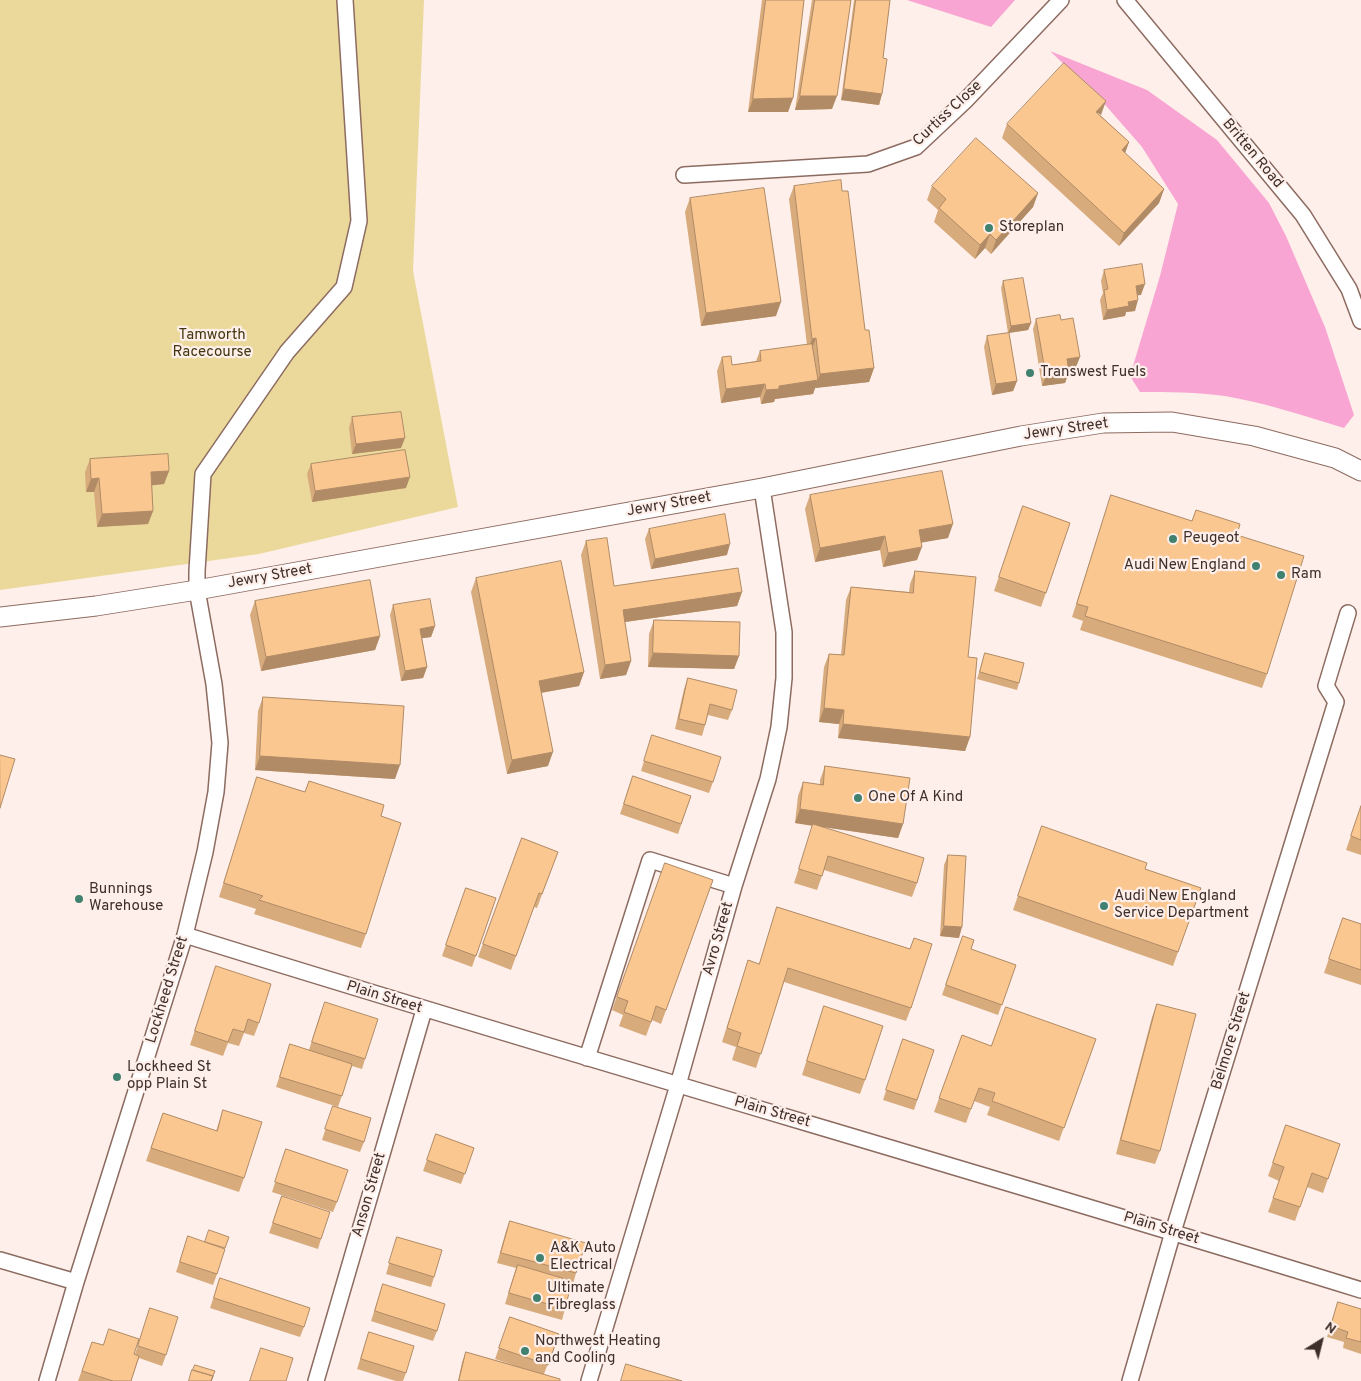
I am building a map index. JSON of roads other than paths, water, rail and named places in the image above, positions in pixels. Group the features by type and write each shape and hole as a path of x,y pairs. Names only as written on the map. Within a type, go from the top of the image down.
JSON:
{"main road":[{"name":"Jewry Street","path":"0,617 96,606 197,590 762,488 1021,436 1103,423 1172,422 1254,436 1335,458 1361,471"},
{"name":"Jewry Street","path":"1335,458 1355,458 1361,455"}],"street":[{"name":"Lockheed Street","path":"47,1381 184,935 208,835 216,792 220,743 214,684 197,590 203,474 287,352 344,287 358,222 345,0"},
{"name":"Curtiss Close","path":"684,175 868,164 916,148 971,94 1060,0"},
{"name":"Britten Road","path":"1124,0 1303,215 1349,289 1361,321"},
{"name":"Avro Street","path":"588,1381 678,1085 734,886 768,779 779,726 784,678 784,632 762,488"},
{"name":"Belmore Street","path":"1130,1381 1173,1232 1336,702 1326,686 1348,613"},
{"path":"587,1058 650,860 734,886"},
{"name":"Plain Street","path":"184,935 424,1010 1173,1232 1361,1290"},
{"name":"Anson Street","path":"316,1381 424,1010"},
{"path":"0,1260 76,1282"}],"place":[{"name":"Storeplan","path":"989,228"},
{"name":"Transwest Fuels","path":"1030,373"},
{"name":"Peugeot","path":"1173,539"},
{"name":"Audi New England","path":"1256,566"},
{"name":"Ram","path":"1281,575"},
{"name":"One Of A Kind","path":"858,798"},
{"name":"Bunnings Warehouse","path":"79,899"},
{"name":"Audi New England Service Department","path":"1104,906"},
{"name":"Lockheed St opp Plain St","path":"117,1077"},
{"name":"A&K Auto Electrical","path":"540,1258"},
{"name":"Ultimate Fibreglass","path":"537,1298"},
{"name":"Northwest Heating and Cooling","path":"525,1351"}],"park label":[{"name":"Tamworth Racecourse","path":"212,344"}]}
